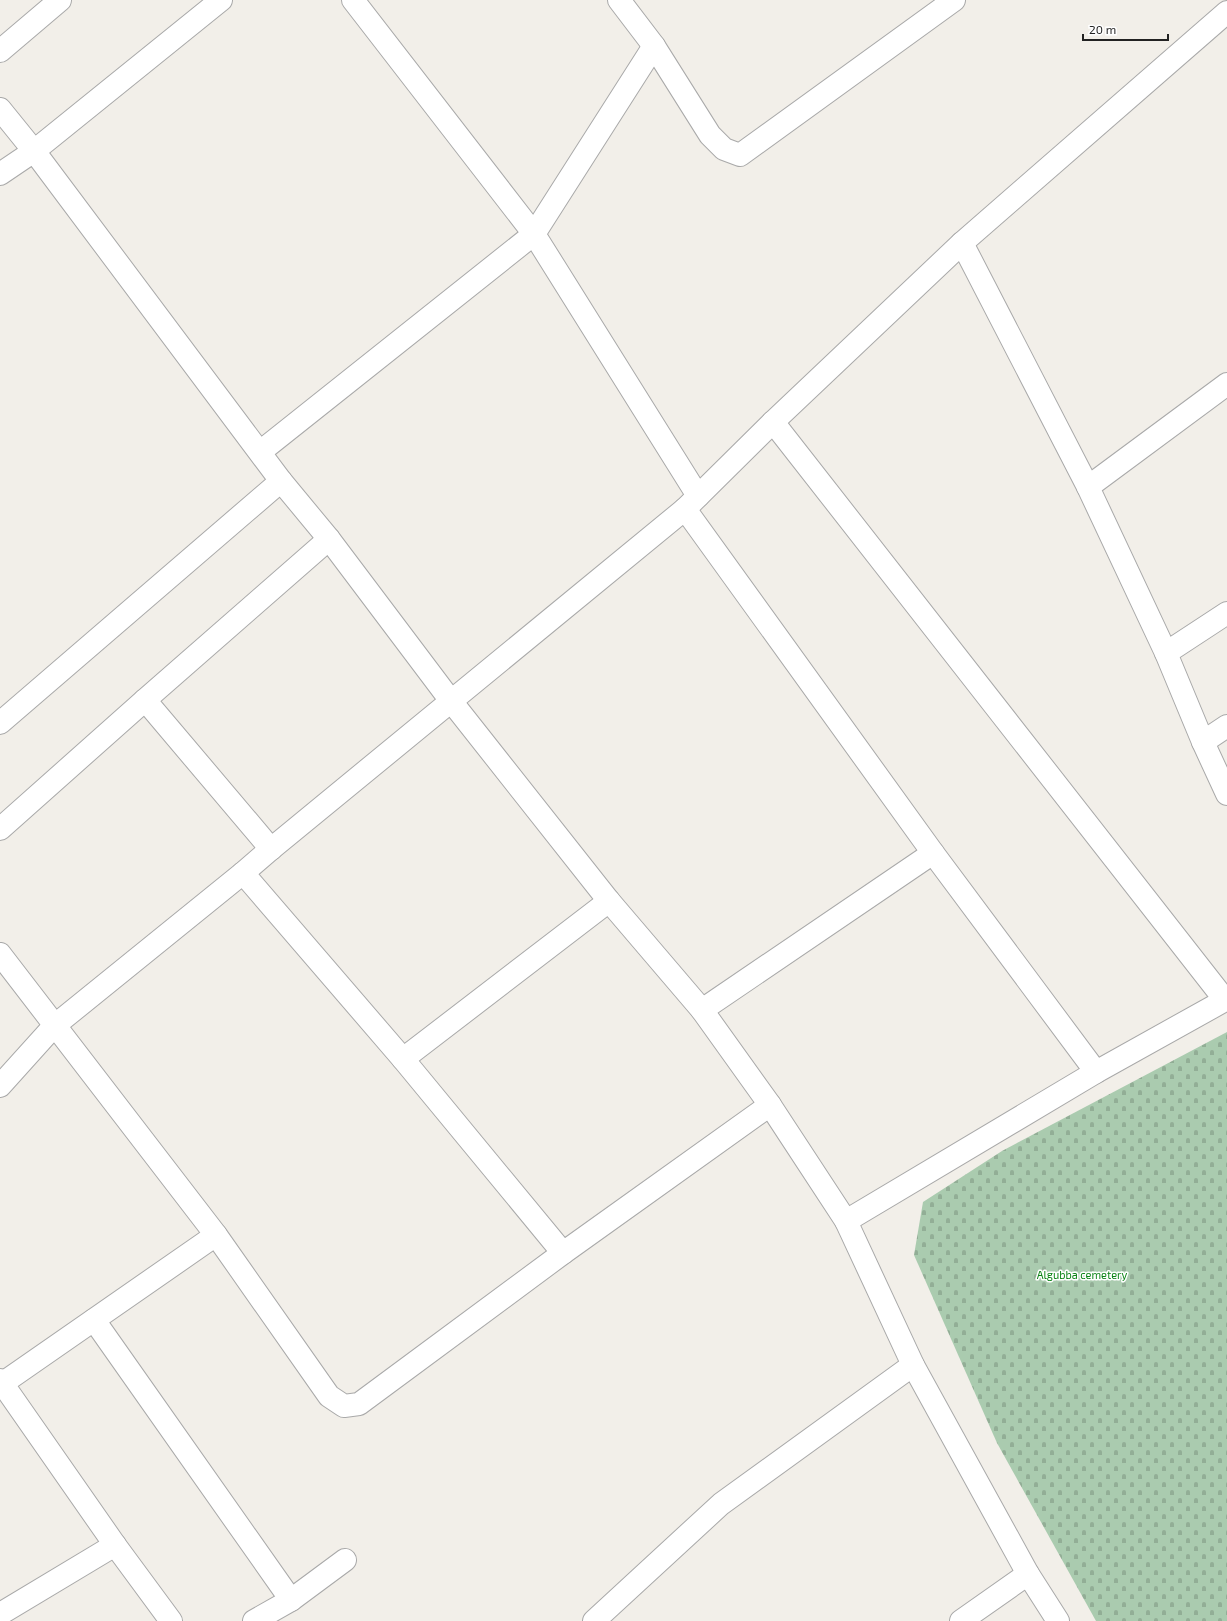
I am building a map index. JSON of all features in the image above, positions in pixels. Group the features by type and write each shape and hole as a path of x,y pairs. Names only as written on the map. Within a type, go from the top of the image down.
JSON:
{"street":[{"path":"0,51 60,0"},
{"path":"0,174 34,151 221,0"},
{"path":"353,0 534,234 691,503 933,853 1096,1072"},
{"path":"619,0 654,46 710,135 724,149 740,155 941,3"},
{"path":"0,1086 54,1026 243,873 271,848 691,503 773,422 962,243 1227,12"},
{"path":"260,452 534,234 654,46"},
{"path":"0,109 34,151 281,481 330,539 451,701 609,901 702,1010 770,1105 846,1221 913,1365 1028,1574 1058,1621"},
{"path":"962,243 1088,487 1166,653 1203,742 1227,794"},
{"path":"1088,487 1227,384"},
{"path":"773,422 1226,1000 1096,1072 846,1221"},
{"path":"0,723 281,481"},
{"path":"0,829 330,539"},
{"path":"1166,653 1227,612"},
{"path":"145,700 271,848"},
{"path":"1203,742 1227,726"},
{"path":"702,1010 933,853"},
{"path":"243,873 403,1058 563,1253"},
{"path":"403,1058 609,901"},
{"path":"0,954 216,1235 329,1396 344,1406 359,1404 563,1253 770,1105"},
{"path":"172,1621 115,1545 1,1381 94,1320 216,1235"},
{"path":"94,1320 291,1600"},
{"path":"594,1621 721,1504 913,1365"},
{"path":"0,1614 115,1545"},
{"path":"254,1621 291,1600 345,1560"},
{"path":"961,1621 1028,1574"}],"green space":[{"name":"Algubba cemetery","path":"1227,1032 1227,1621 1096,1621 997,1443 914,1255 923,1202 1002,1151"}]}
